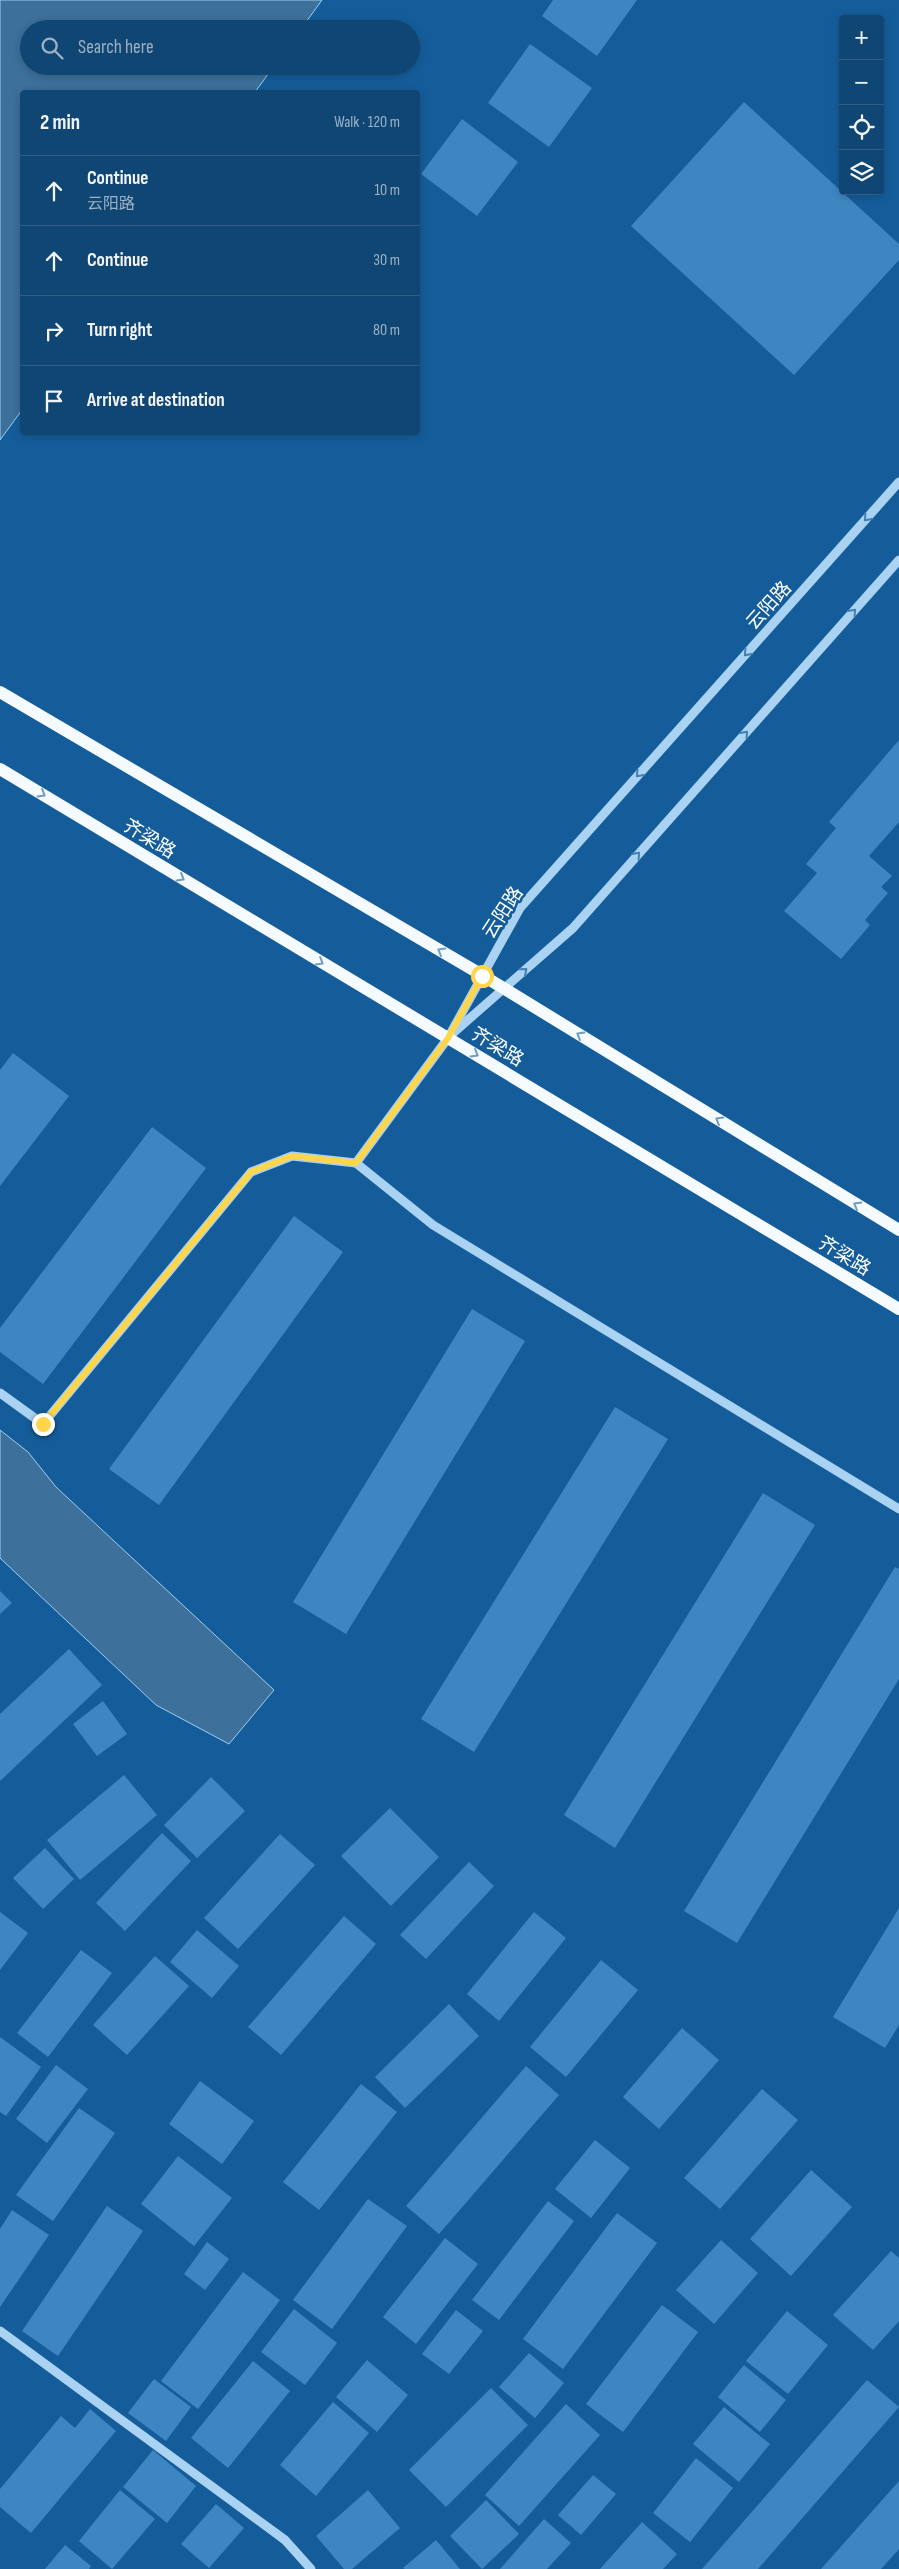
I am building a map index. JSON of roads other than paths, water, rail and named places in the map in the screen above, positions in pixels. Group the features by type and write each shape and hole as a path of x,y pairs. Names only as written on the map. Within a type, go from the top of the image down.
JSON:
{"main road":[{"path":"3,694 504,989 899,1230"},
{"name":"齐梁路","path":"0,769 899,1309"}],"street":[{"name":"云阳路","path":"448,1038 520,908 899,482"},
{"path":"356,1163 448,1038 573,928 899,560"},
{"path":"0,1392 43,1424 251,1172 292,1156 356,1163 433,1225 899,1509"},
{"path":"0,2331 285,2540 311,2569"}],"water":[{"path":"0,0 322,0 308,20 20,20 20,75 267,75 256,90 20,90 20,413 0,440"},
{"path":"0,1430 28,1452 56,1487 274,1690 229,1744 156,1705 0,1558"}]}
